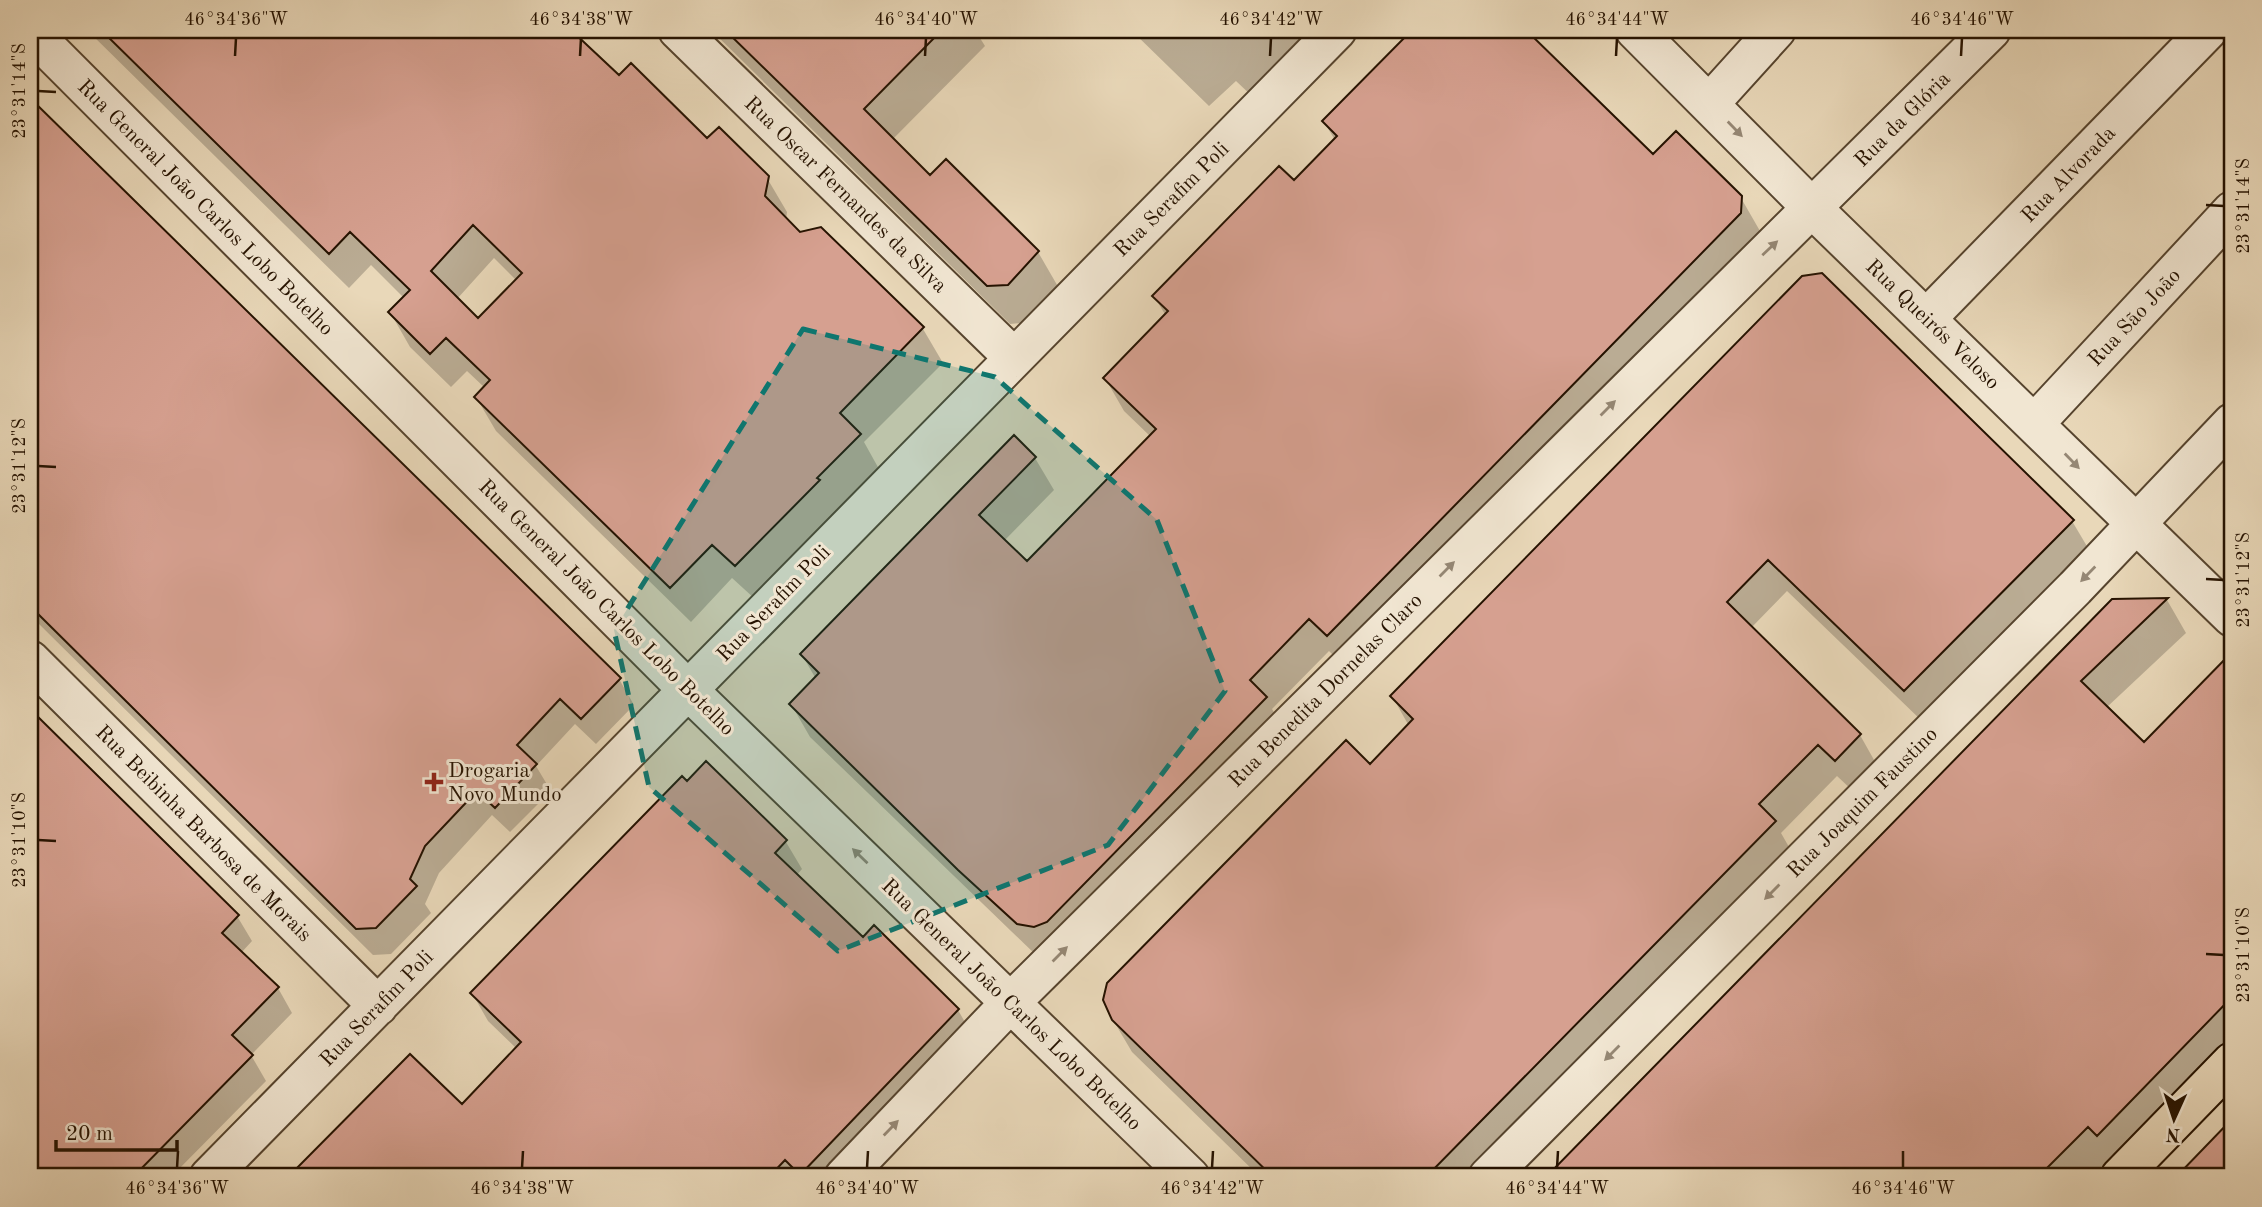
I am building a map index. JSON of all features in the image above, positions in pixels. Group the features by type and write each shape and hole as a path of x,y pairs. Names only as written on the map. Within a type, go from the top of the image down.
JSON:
{"main road":[{"path":"2120,1177 2232,1062"}],"street":[{"name":"Rua Oscar Fernandes da Silva","path":"678,30 1014,358"},
{"name":"Rua Serafim Poli","path":"209,1177 1337,30"},
{"name":"Rua Queirós Veloso","path":"1634,30 1710,103 1812,208 1928,317 2232,617"},
{"path":"1710,103 1776,30"},
{"name":"Rua da Glória","path":"1812,208 1991,30"},
{"name":"Rua Alvorada","path":"1928,317 2208,30"},
{"name":"Rua General João Carlos Lobo Botelho","path":"30,31 688,690 1190,1177"},
{"name":"Rua Benedita Dornelas Claro","path":"844,1177 1011,1002 1812,208"},
{"name":"Rua São João","path":"2035,423 2232,212"},
{"name":"Rua Joaquim Faustino","path":"1488,1177 2136,525 2232,423"},
{"name":"Rua Beibinha Barbosa de Morais","path":"30,660 378,1006"}],"highlighted area":[{"path":"803,329 995,377 1157,520 1225,691 1108,845 838,951 649,787 614,630"}],"building":[{"path":"101,30 571,30 619,75 631,63 707,138 719,127 769,176 765,196 800,232 821,227 924,327 840,413 861,434 817,478 820,480 735,566 712,545 670,588 474,397 490,380 446,338 430,354 388,312 410,290 350,232 329,254","holes":["473,225 522,273 478,318 431,271"]},
{"path":"725,30 942,30 864,109 930,175 946,159 1039,251 1008,285 987,286"},
{"path":"1412,30 1526,30 1653,154 1676,131 1742,196 1741,213 1327,636 1309,619 1250,680 1267,697 1047,922 1034,927 1017,924 958,870 789,704 819,673 800,654 1014,435 1036,457 979,515 1027,561 1156,429 1103,378 1168,311 1152,296 1279,166 1294,180 1337,136 1322,121"},
{"path":"30,98 621,678 581,719 560,699 517,745 537,764 495,808 477,791 425,846 410,879 417,886 376,928 356,929 30,606"},
{"path":"1822,273 2074,520 1904,691 1768,560 1727,602 1861,734 1835,761 1818,745 1759,804 1776,821 1426,1177 1273,1177 1112,1020 1103,1000 1107,983 1346,740 1370,764 1413,719 1390,696 1802,276"},
{"path":"2168,598 2081,681 2144,742 2232,652 2232,997 2097,1136 2088,1127 2038,1177 1546,1177 2112,599"},
{"path":"30,709 239,915 222,933 279,987 232,1035 253,1055 133,1177 30,1177 30,1028 36,1015 30,1009"},
{"path":"706,761 787,840 775,853 863,937 874,925 959,1009 800,1175 785,1160 769,1177 288,1177 410,1054 462,1104 521,1042 470,993 682,776 687,781"},
{"path":"2232,1119 2232,1177 2176,1177"}],"place":[{"name":"Drogaria Novo Mundo","path":"434,782"}]}
